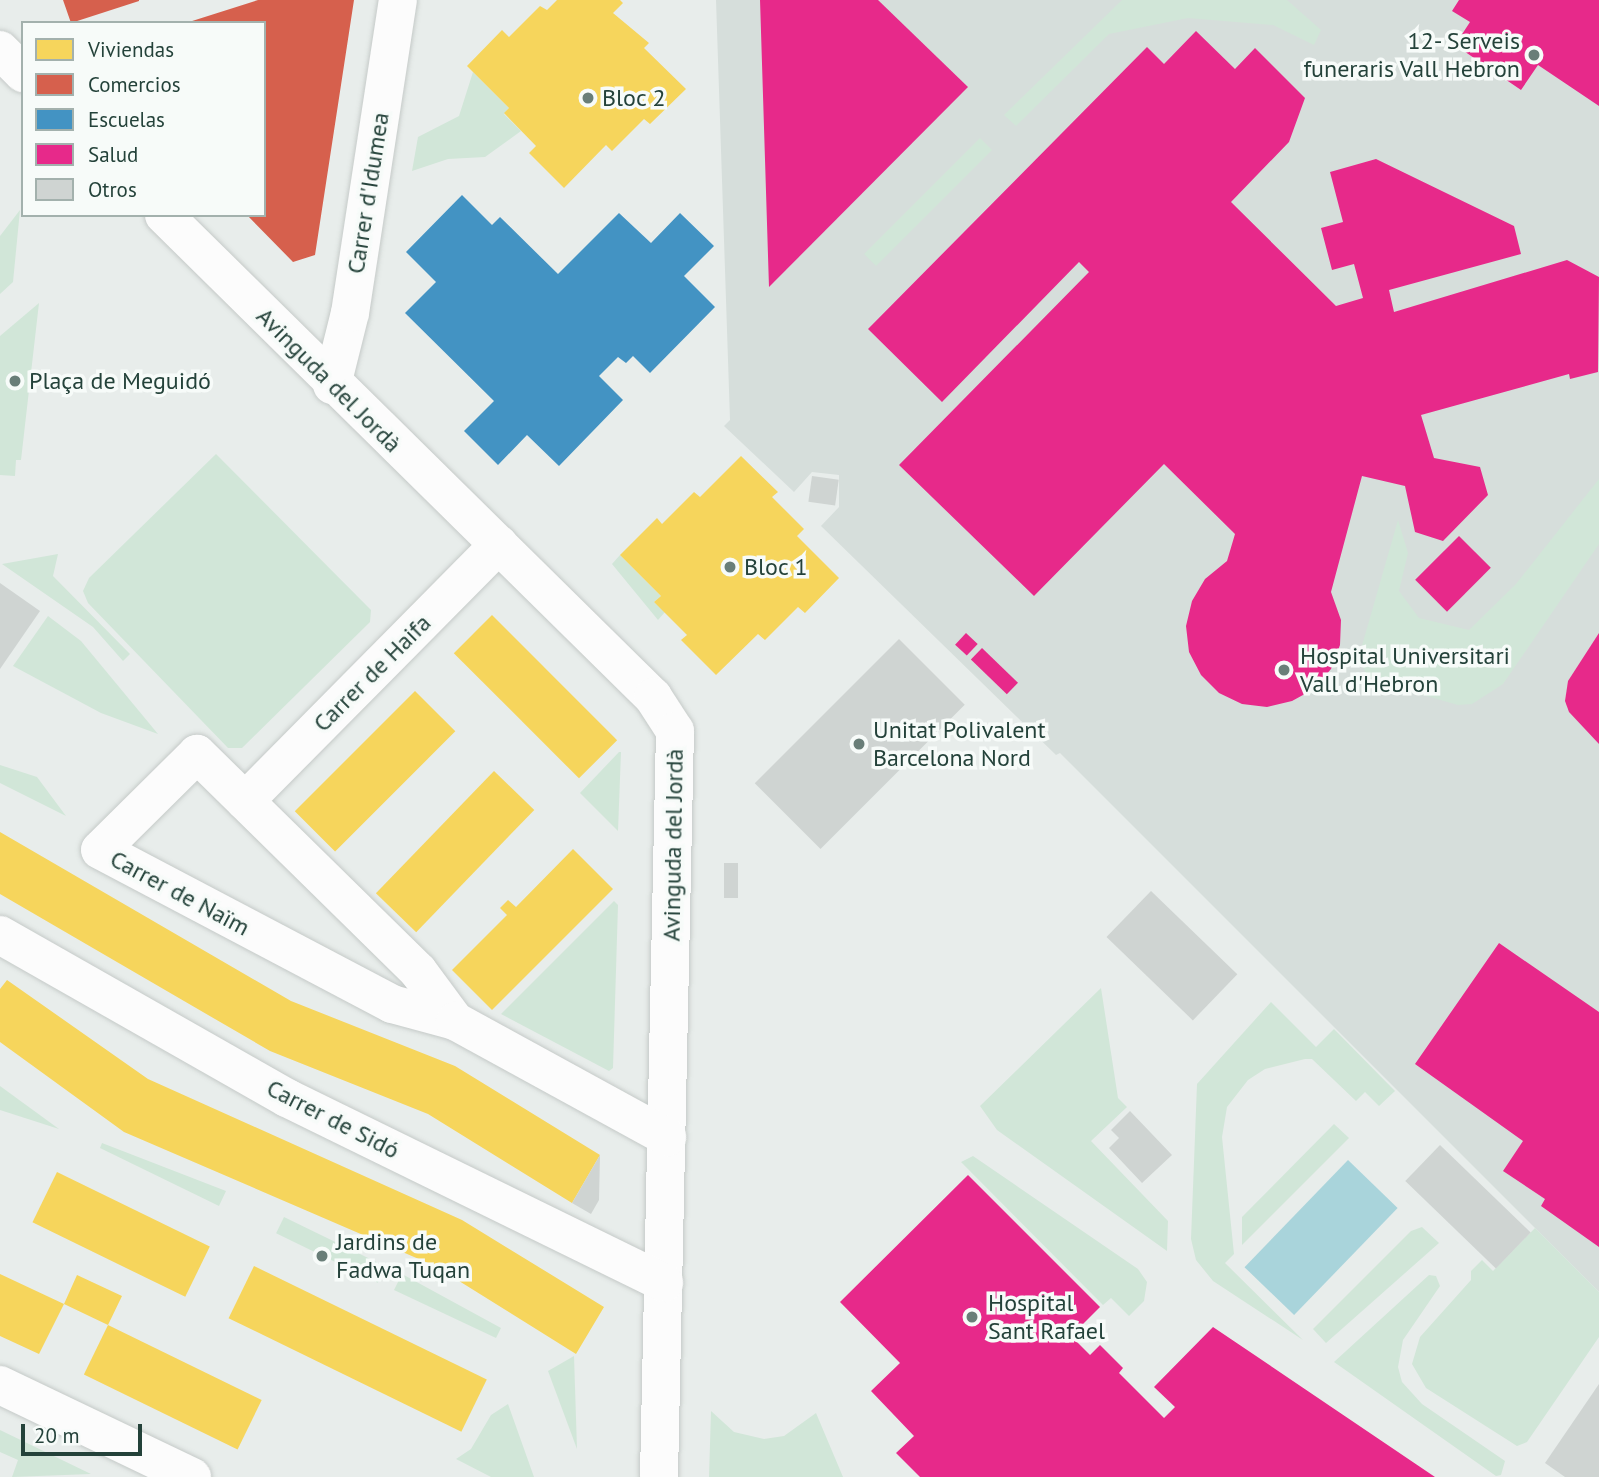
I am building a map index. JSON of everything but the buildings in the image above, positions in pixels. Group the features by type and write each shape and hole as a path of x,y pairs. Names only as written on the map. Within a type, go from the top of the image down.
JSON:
{"street":[{"name":"Carrer d'Idumea","path":"332,385 350,313 398,0"},
{"path":"0,50 21,71"},
{"name":"Avinguda del Jordà","path":"166,217 332,385 499,544 653,697 675,731 659,1477"},
{"name":"Carrer de Haifa","path":"245,801 499,544"},
{"name":"Carrer de Naïm","path":"455,1021 418,971 197,754 100,850 392,1004 455,1021 667,1137"},
{"name":"Carrer de Sidó","path":"4,938 287,1098 664,1283"},
{"path":"0,1385 139,1466 192,1477"}],"shaded area":[{"name":"Hospital Universitari Vall d'Hebron","path":"716,0 1599,0 1599,1292 1060,753 1056,755 821,526 839,507 839,475 812,472 794,492 724,426 730,420"}],"green space":[{"path":"1122,0 1287,0 1321,30 1314,45 1273,25 1188,18 1109,34 1016,126 1004,115"},
{"path":"473,72 509,108 504,114 521,131 485,157 448,159 412,171 418,137 459,116"},
{"path":"980,138 992,150 876,266 864,254"},
{"path":"20,210 13,282 0,294 0,236"},
{"path":"39,303 21,460 16,460 15,476 0,475 0,336"},
{"path":"216,454 371,610 370,622 242,748 228,748 88,603 83,591 89,578"},
{"path":"1599,479 1599,544 1503,684 1472,704 1458,705 1381,683 1366,674 1359,656 1398,520 1408,553 1399,591 1419,618 1469,630 1516,584"},
{"path":"58,554 53,576 130,654 123,661 93,627 2,564"},
{"path":"620,555 661,596 654,602 665,612 658,620 612,564"},
{"path":"48,616 81,641 158,734 101,713 13,666"},
{"path":"621,752 618,831 580,793"},
{"path":"0,765 37,777 66,816 0,783"},
{"path":"614,901 618,905 613,1068 609,1071 501,1014"},
{"path":"1101,988 1118,1098 1127,1107 1091,1141 1168,1221 1167,1251 997,1130 980,1106"},
{"path":"1271,1002 1316,1047 1334,1029 1395,1091 1379,1106 1365,1092 1356,1101 1312,1059 1305,1059 1265,1069 1248,1080 1227,1107 1222,1137 1234,1254 1225,1263 1303,1340 1213,1281 1196,1260 1191,1239 1197,1084"},
{"path":"0,1086 59,1129 0,1110"},
{"path":"1334,1124 1349,1138 1242,1245 1242,1217"},
{"path":"102,1143 226,1191 219,1206 100,1148"},
{"path":"973,1156 1138,1269 1147,1282 1144,1301 1129,1316 1111,1298 1103,1305 961,1162"},
{"path":"284,1217 386,1267 378,1283 276,1233"},
{"path":"1422,1227 1439,1243 1326,1343 1313,1329 1411,1231"},
{"path":"1535,1228 1599,1292 1599,1337 1527,1442 1517,1446 1426,1388 1412,1364 1420,1337 1471,1280 1471,1271 1482,1260 1493,1271"},
{"path":"402,1274 501,1328 496,1338 394,1290"},
{"path":"1429,1275 1436,1276 1440,1286 1403,1340 1398,1367 1402,1382 1422,1404 1505,1461 1501,1475 1496,1476 1334,1362"},
{"path":"574,1356 577,1449 548,1371"},
{"path":"508,1404 534,1477 491,1477 456,1459 471,1449 491,1415"},
{"path":"711,1411 734,1432 764,1439 784,1436 816,1413 843,1477 709,1477"},
{"path":"0,1430 91,1474 12,1477 18,1460 0,1452"}],"water":[{"path":"1348,1160 1398,1208 1294,1315 1244,1267"}],"place":[{"name":"12- Serveis funeraris Vall Hebron","path":"1534,55"},
{"name":"Bloc 2","path":"588,98"},
{"name":"Plaça de Meguidó","path":"15,381"},
{"name":"Bloc 1","path":"730,567"},
{"name":"Hospital Universitari Vall d'Hebron","path":"1284,670"},
{"name":"Unitat Polivalent Barcelona Nord","path":"859,744"},
{"name":"Jardins de Fadwa Tuqan","path":"322,1256"},
{"name":"Hospital Sant Rafael","path":"972,1317"}]}
